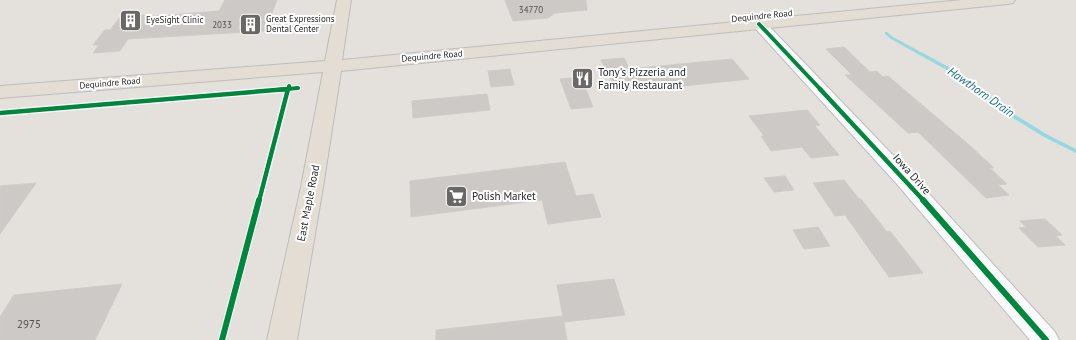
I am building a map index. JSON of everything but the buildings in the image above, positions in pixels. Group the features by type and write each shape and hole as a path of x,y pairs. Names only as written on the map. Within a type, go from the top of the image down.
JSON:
{"main road":[{"name":"East Maple Road","path":"282,340 344,0"},
{"name":"Dequindre Road","path":"0,92 333,66 1008,0"}],"street":[{"name":"Iowa Drive","path":"759,24 903,178 1046,340"}],"waterway":[{"name":"Hawthorn Drain","path":"886,33 892,38 956,73 1015,117 1046,136 1076,151"}],"cycle path":[{"path":"759,24 903,178 1046,340"},
{"path":"222,340 289,86"},
{"path":"0,113 298,88"}],"place":[{"name":"EyeSight Clinic","path":"130,20"},
{"name":"Great Expressions Dental Center","path":"251,24"},
{"name":"Tony's Pizzeria and Family Restaurant","path":"582,78"},
{"name":"Polish Market","path":"456,196"}]}
